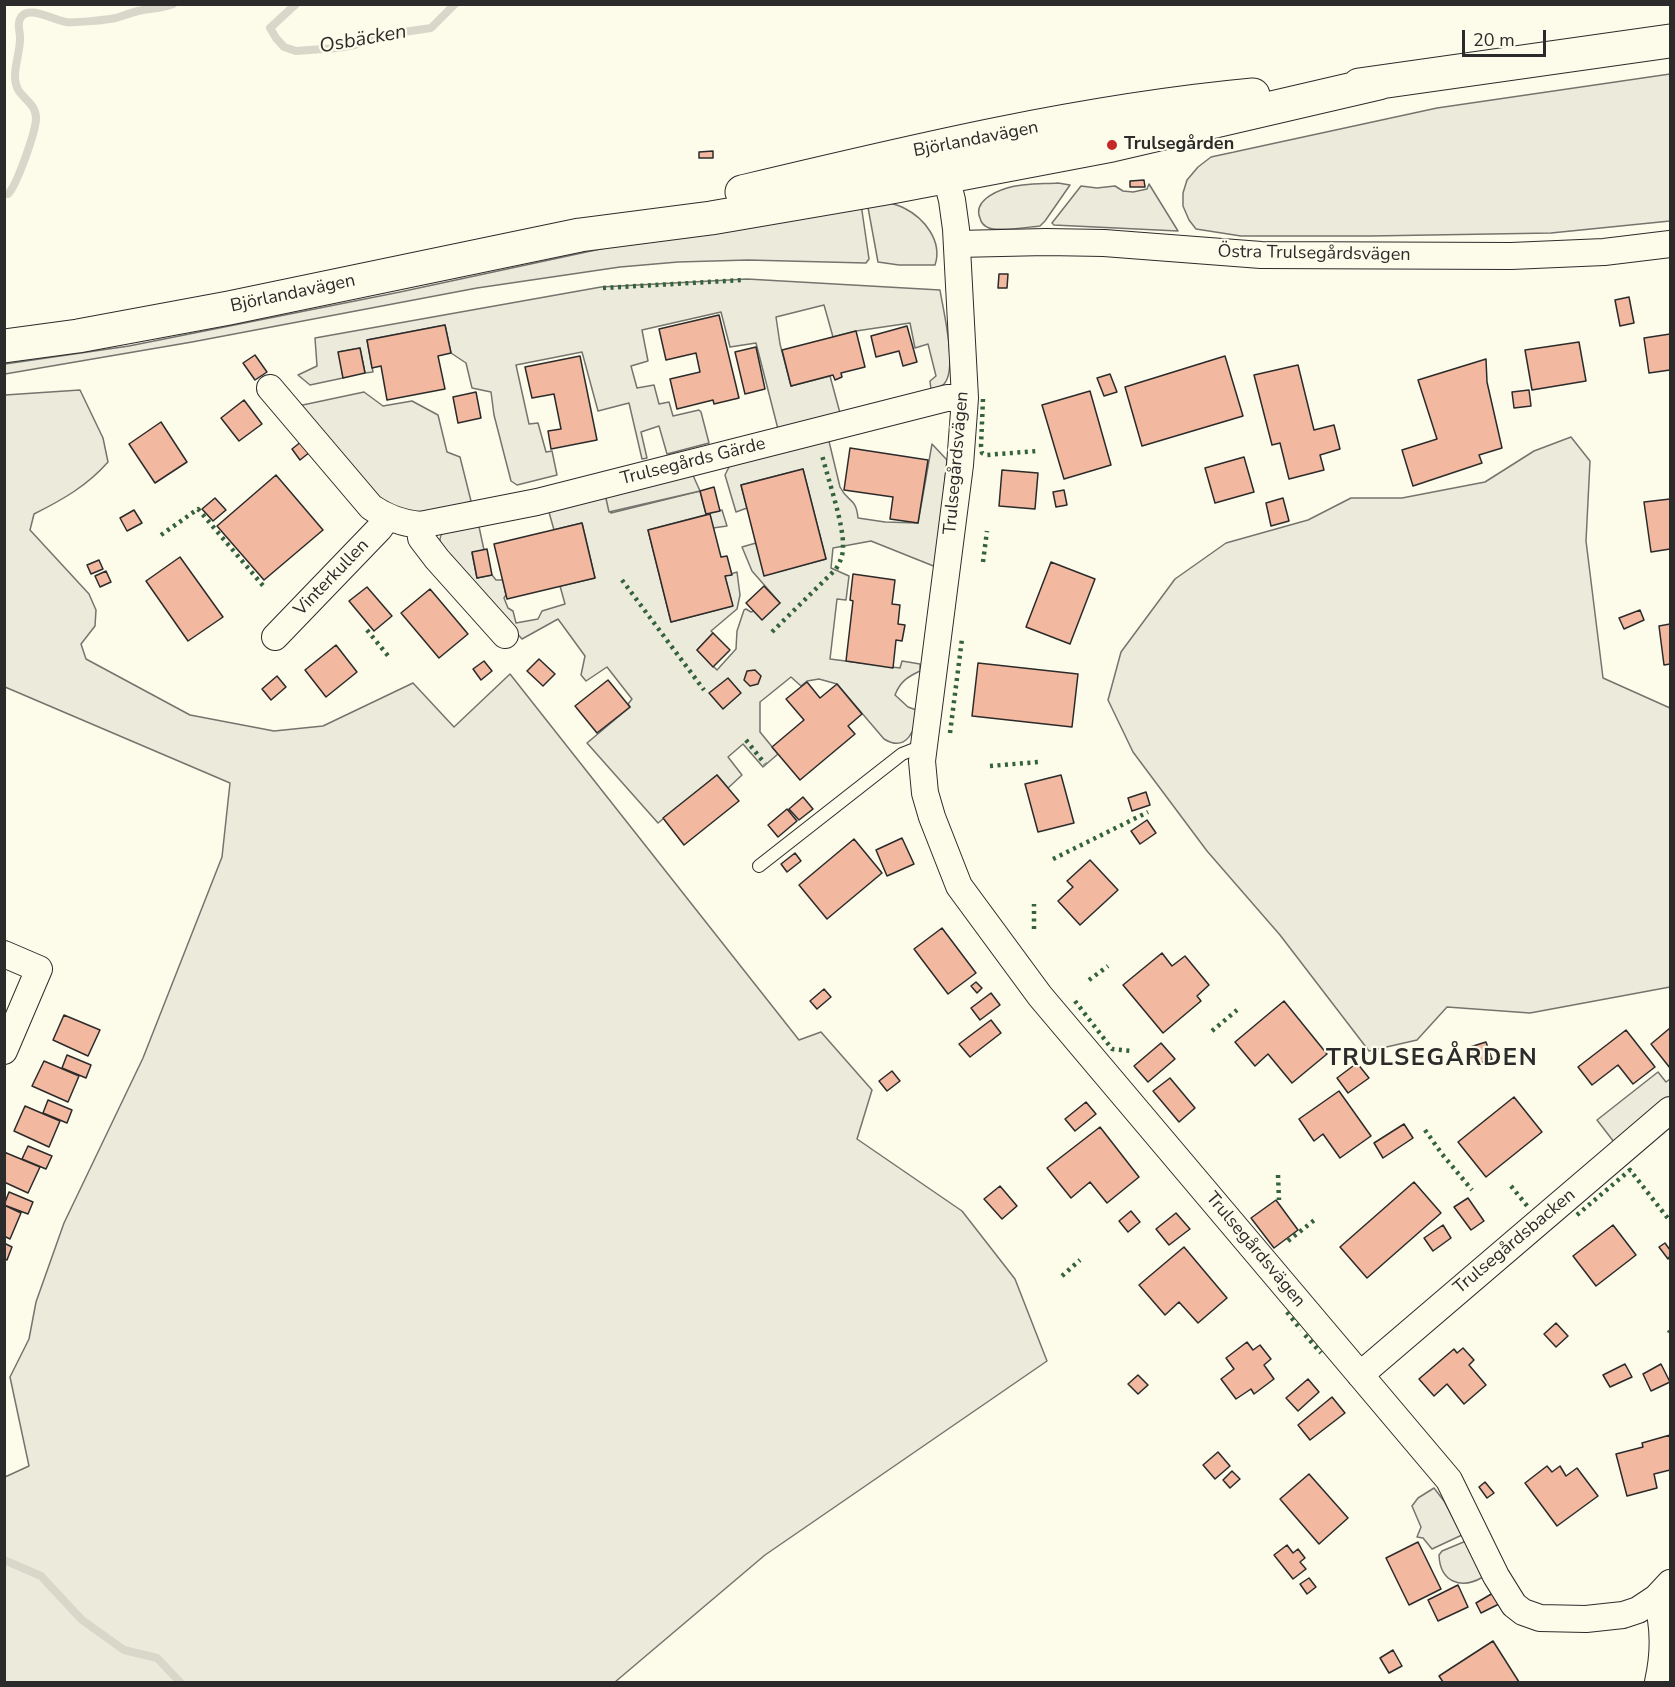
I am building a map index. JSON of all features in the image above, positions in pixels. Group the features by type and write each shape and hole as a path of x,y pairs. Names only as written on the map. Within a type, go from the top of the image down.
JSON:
{"street":[{"name":"Björlandavägen","path":"4,346 78,336 229,308 580,235 711,218 942,162 1112,145 1379,83 1587,51 1671,41"},
{"name":"Trulsegårdsvägen","path":"942,162 952,200 957,244 965,398 960,465 922,761 925,793 943,849 959,886 1040,996 1449,1480 1496,1576 1514,1605 1523,1612 1540,1618 1611,1617 1638,1610 1663,1591"},
{"name":"Östra Trulsegårdsvägen","path":"957,244 1093,243 1262,255 1511,256 1604,252 1671,244"},
{"name":"Trulsegårds Gärde","path":"270,388 371,507 387,518 404,524 420,525 537,502 947,398 965,398"},
{"name":"Vinterkullen","path":"275,637 387,518"},
{"path":"420,525 421,538 437,559 505,635"},
{"path":"4,954 39,969 4,1051"},
{"name":"Trulsegårdsbacken","path":"1360,1375 1671,1110"},
{"path":"1658,1683 1664,1657 1661,1624 1663,1591"}],"lane":[{"path":"759,866 902,754 923,749"}],"shaded area":[{"path":"1670,74 1670,221 1551,233 1241,236 1196,229 1183,206 1183,193 1187,180 1211,157 1437,108"},
{"path":"1058,183 1070,185 1040,226 993,229 981,221 979,207 986,198 996,192 1019,185"},
{"path":"1149,184 1178,231 1054,225 1052,223 1081,186 1097,188 1115,186 1123,191 1133,192 1147,189"},
{"path":"867,202 881,202 904,208 925,224 936,247 935,265 899,265 878,262"},
{"path":"861,204 869,259 866,263 748,260 678,262 620,267 477,288 192,342 5,374 5,364 129,346 400,292 661,236"},
{"path":"747,279 940,290 950,353 950,366 944,384 931,390 930,381 936,376 928,344 915,348 910,323 833,337 824,305 776,317 780,344 791,386 830,376 840,413 778,429 756,343 730,347 721,312 642,330 648,361 631,366 637,388 654,385 659,404 669,402 673,416 699,410 709,443 667,454 659,426 641,432 647,458 642,459 629,403 598,411 582,352 516,365 529,424 538,423 546,452 552,451 557,475 517,485 511,481 494,415 491,392 472,388 466,363 451,353 445,325 367,340 373,372 365,373 360,348 339,352 343,378 310,385 298,375 317,366 315,338 601,287"},
{"path":"80,390 103,438 108,462 74,492 34,514 30,530 89,594 96,610 95,626 81,644 86,659 190,715 274,731 323,726 413,683 454,727 510,674 799,1040 821,1032 872,1090 857,1139 962,1211 1015,1279 1047,1361 765,1555 615,1682 5,1682 5,1477 29,1466 10,1377 29,1339 36,1302 64,1223 143,1058 222,857 230,783 5,687 5,395"},
{"path":"364,392 383,406 412,401 438,415 447,452 460,457 471,501 456,508 421,516 376,503 298,406"},
{"path":"827,433 840,487 854,503 858,518 918,523 932,444 947,460 936,567 871,541 833,548 831,568 849,576 846,600 837,599 830,659 900,668 902,661 920,664 920,671 905,680 895,695 908,707 919,711 912,732 904,741 892,743 884,739 837,684 819,679 807,681 801,686 791,677 760,702 760,732 778,754 763,767 743,744 728,757 742,775 728,788 717,775 658,823 587,743 630,707 628,704 632,699 607,667 586,681 581,675 585,656 558,619 522,639 447,557 440,544 441,535 455,526 478,522 484,550 472,553 477,578 492,575 496,580 503,580 506,595 504,598 508,608 513,611 516,623 538,619 542,611 565,604 560,586 595,578 582,523 554,530 547,505 604,492 611,513 700,491 706,514 722,510 727,526 713,528 709,514 648,530 671,622 732,606 725,576 737,572 740,595 737,609 711,631 713,633 697,650 717,670 736,649 737,631 744,610 751,612 780,603 752,571 742,547 756,543 765,575 826,559 803,469 741,485 747,508 736,512 725,475 730,465"},
{"path":"1571,437 1590,461 1586,541 1603,678 1670,708 1670,987 1530,1013 1447,1007 1417,1040 1369,1051 1280,935 1207,851 1133,752 1108,700 1121,652 1175,579 1226,543 1308,520 1351,498 1402,498 1485,482 1534,451"},
{"path":"692,473 700,491 609,512 605,494"},
{"path":"1658,1072 1666,1082 1670,1079 1670,1098 1614,1142 1597,1120"},
{"path":"1434,1488 1444,1501 1462,1535 1432,1549 1423,1538 1417,1537 1421,1527 1412,1506 1418,1498"},
{"path":"1466,1541 1483,1577 1475,1581 1460,1583 1453,1581 1443,1572 1439,1555 1442,1551"}],"building":[{"path":"713,151 713,158 699,158 699,152"},
{"path":"1144,180 1145,187 1130,187 1130,181"},
{"path":"999,274 1008,274 1007,288 998,288"},
{"path":"1629,297 1634,323 1620,326 1615,300"},
{"path":"719,315 739,398 714,404 713,400 677,409 670,379 700,372 696,353 666,360 659,329"},
{"path":"445,325 451,353 438,356 445,389 387,400 381,366 372,368 367,340"},
{"path":"907,326 917,362 903,366 899,351 876,357 871,336"},
{"path":"856,331 865,367 841,373 842,377 835,380 833,375 791,386 782,350"},
{"path":"1670,334 1670,370 1649,373 1644,338"},
{"path":"1579,342 1586,381 1532,390 1525,350"},
{"path":"756,347 765,389 745,394 735,352"},
{"path":"360,348 365,373 343,378 338,352"},
{"path":"255,355 267,372 255,380 243,363"},
{"path":"580,356 597,440 551,449 548,431 561,429 554,394 532,398 525,367"},
{"path":"1225,356 1243,416 1142,446 1125,387"},
{"path":"1486,359 1487,382 1502,448 1479,455 1482,463 1413,486 1402,450 1437,439 1418,380"},
{"path":"1298,365 1314,430 1334,425 1340,449 1320,455 1324,470 1289,479 1280,443 1272,445 1254,375"},
{"path":"1110,374 1117,392 1104,396 1097,378"},
{"path":"1529,390 1531,406 1514,408 1512,392"},
{"path":"1090,391 1111,465 1064,479 1042,405"},
{"path":"476,392 481,418 458,423 453,397"},
{"path":"244,400 262,424 239,441 221,418"},
{"path":"161,422 187,462 155,483 129,444"},
{"path":"302,441 310,452 300,460 292,449"},
{"path":"850,448 928,460 918,523 890,519 893,497 844,490"},
{"path":"1244,457 1254,492 1215,503 1205,468"},
{"path":"803,469 826,559 764,576 741,485"},
{"path":"1002,470 1038,473 1035,509 999,506"},
{"path":"276,475 323,530 264,580 217,526"},
{"path":"714,487 720,511 706,514 700,491"},
{"path":"1064,490 1067,505 1056,507 1053,492"},
{"path":"215,498 226,510 213,521 202,509"},
{"path":"1283,498 1289,521 1271,526 1266,503"},
{"path":"1670,499 1670,549 1651,552 1644,502"},
{"path":"134,510 142,523 127,531 120,518"},
{"path":"710,514 721,557 727,556 732,575 725,576 733,606 671,622 648,530"},
{"path":"582,523 595,578 507,599 494,544"},
{"path":"487,549 492,575 477,578 472,552"},
{"path":"180,557 223,617 188,641 146,581"},
{"path":"99,560 103,569 91,574 87,565"},
{"path":"1051,562 1095,579 1070,644 1026,627"},
{"path":"106,571 111,582 100,587 95,576"},
{"path":"853,574 895,580 892,604 900,605 898,624 905,625 902,641 896,640 893,668 846,661 853,601 850,600"},
{"path":"764,586 780,603 762,620 746,603"},
{"path":"367,587 392,616 374,631 349,601"},
{"path":"430,589 468,634 439,658 401,613"},
{"path":"1640,610 1644,620 1624,629 1619,618"},
{"path":"1670,624 1670,664 1664,665 1659,626"},
{"path":"713,633 730,650 713,667 697,650"},
{"path":"336,645 357,672 326,697 305,670"},
{"path":"539,659 555,674 543,686 527,671"},
{"path":"484,661 492,671 481,680 473,669"},
{"path":"978,663 1078,674 1072,727 972,716"},
{"path":"755,670 761,676 758,684 750,686 744,680 747,671"},
{"path":"277,676 286,687 271,700 262,689"},
{"path":"728,678 741,693 723,709 709,693"},
{"path":"608,680 630,707 597,733 575,706"},
{"path":"807,682 820,698 837,684 862,714 848,726 855,734 800,780 772,747 804,720 786,699"},
{"path":"717,775 739,801 684,845 663,818"},
{"path":"1061,775 1074,823 1038,832 1025,784"},
{"path":"1146,792 1150,805 1132,811 1128,798"},
{"path":"803,797 813,809 799,820 789,809"},
{"path":"787,809 797,821 778,837 768,825"},
{"path":"1147,820 1156,833 1140,844 1131,831"},
{"path":"902,838 914,864 887,876 876,850"},
{"path":"854,839 882,873 827,919 799,885"},
{"path":"795,853 801,861 787,872 781,864"},
{"path":"1090,860 1118,890 1080,925 1058,901 1073,887 1067,881"},
{"path":"942,928 976,973 948,994 914,949"},
{"path":"1162,953 1172,966 1185,956 1209,985 1197,996 1201,1001 1163,1033 1123,985"},
{"path":"976,982 982,988 977,993 971,986"},
{"path":"824,989 831,997 817,1009 810,1001"},
{"path":"991,993 1000,1005 980,1020 971,1008"},
{"path":"1284,1001 1327,1054 1292,1083 1268,1054 1255,1066 1235,1042"},
{"path":"64,1015 100,1030 88,1056 53,1040"},
{"path":"991,1020 1001,1033 970,1057 959,1044"},
{"path":"1670,1028 1670,1068 1651,1044"},
{"path":"1626,1030 1655,1067 1633,1084 1618,1065 1592,1085 1578,1067"},
{"path":"1486,1042 1492,1059 1476,1064 1470,1047"},
{"path":"1161,1043 1175,1059 1148,1082 1134,1066"},
{"path":"67,1055 91,1065 86,1078 62,1068"},
{"path":"44,1061 79,1076 68,1102 32,1086"},
{"path":"1357,1063 1369,1078 1348,1093 1337,1078"},
{"path":"892,1071 900,1081 887,1091 879,1081"},
{"path":"1170,1078 1195,1108 1179,1122 1153,1091"},
{"path":"1339,1091 1371,1136 1340,1158 1323,1134 1314,1141 1299,1119"},
{"path":"1514,1097 1542,1132 1486,1177 1458,1142"},
{"path":"48,1100 72,1110 67,1123 43,1113"},
{"path":"1086,1102 1096,1114 1075,1131 1065,1119"},
{"path":"25,1106 60,1121 49,1147 14,1131"},
{"path":"1404,1124 1413,1138 1383,1158 1374,1143"},
{"path":"1100,1127 1139,1177 1107,1203 1090,1182 1071,1198 1047,1168"},
{"path":"28,1146 52,1156 46,1169 22,1159"},
{"path":"4,1152 40,1167 28,1193 4,1182"},
{"path":"1414,1182 1441,1213 1367,1278 1340,1247"},
{"path":"1000,1186 1017,1206 1002,1219 984,1199"},
{"path":"9,1192 33,1202 28,1214 4,1205"},
{"path":"1468,1198 1484,1221 1471,1230 1454,1207"},
{"path":"1276,1200 1298,1230 1274,1248 1251,1218"},
{"path":"4,1205 21,1213 10,1239 4,1236"},
{"path":"1131,1211 1140,1222 1128,1232 1119,1221"},
{"path":"1176,1213 1190,1229 1169,1245 1156,1229"},
{"path":"1443,1225 1451,1238 1433,1251 1424,1238"},
{"path":"1613,1225 1636,1255 1596,1286 1573,1256"},
{"path":"4,1243 12,1247 7,1260 4,1258"},
{"path":"1665,1243 1670,1250 1668,1259 1659,1247"},
{"path":"1184,1247 1227,1298 1198,1323 1179,1302 1165,1315 1139,1285"},
{"path":"1556,1323 1568,1336 1556,1347 1544,1334"},
{"path":"1247,1342 1253,1350 1260,1345 1271,1359 1264,1365 1274,1379 1254,1394 1251,1389 1236,1399 1221,1379 1234,1369 1226,1358"},
{"path":"1463,1348 1474,1360 1469,1365 1486,1385 1464,1404 1447,1384 1434,1396 1419,1379 1454,1349 1457,1353"},
{"path":"1625,1364 1632,1377 1610,1387 1603,1375"},
{"path":"1661,1364 1670,1382 1651,1391 1643,1374"},
{"path":"1138,1375 1148,1385 1138,1394 1128,1384"},
{"path":"1308,1379 1319,1392 1298,1411 1286,1398"},
{"path":"1332,1397 1345,1413 1310,1440 1298,1425"},
{"path":"1670,1435 1670,1470 1654,1474 1657,1488 1627,1496 1616,1454 1643,1447 1642,1443"},
{"path":"1218,1452 1230,1466 1215,1479 1203,1465"},
{"path":"1547,1466 1552,1472 1560,1466 1566,1476 1577,1468 1598,1496 1557,1526 1525,1483"},
{"path":"1232,1471 1240,1479 1230,1488 1223,1480"},
{"path":"1309,1474 1348,1518 1319,1544 1280,1499"},
{"path":"1485,1482 1494,1493 1487,1498 1479,1487"},
{"path":"1418,1542 1441,1589 1409,1605 1386,1558"},
{"path":"1287,1545 1293,1553 1298,1549 1305,1558 1300,1562 1306,1569 1293,1579 1274,1555"},
{"path":"1309,1578 1316,1587 1307,1594 1300,1584"},
{"path":"1458,1585 1468,1607 1438,1621 1428,1600"},
{"path":"1493,1593 1499,1604 1481,1613 1476,1603"},
{"path":"1493,1641 1519,1682 1443,1682 1439,1676"},
{"path":"1393,1650 1402,1666 1389,1673 1380,1658"}],"waterway":[{"name":"Osbäcken","path":"4,194 8,194 12,189 21,169 36,118 36,113 19,91 15,79 20,44 19,24 23,14 34,13 66,22 83,22 116,18 173,4"},
{"name":"Osbäcken","path":"296,4 270,28 284,47 296,51 355,45 390,34 431,28 455,4"},
{"path":"4,1560 41,1576 82,1620 124,1650 157,1658 180,1682"}],"hedge":[{"path":"603,288 743,280"},
{"path":"983,399 982,453 986,455 1037,451"},
{"path":"772,632 836,569 842,556 841,527 822,455"},
{"path":"161,535 198,509 265,588"},
{"path":"983,562 987,531"},
{"path":"622,580 704,690"},
{"path":"367,630 389,657"},
{"path":"950,733 962,639"},
{"path":"746,740 765,764"},
{"path":"990,766 1038,762"},
{"path":"1053,859 1148,812"},
{"path":"1034,904 1034,929"},
{"path":"1089,980 1108,966"},
{"path":"1075,1001 1112,1049 1132,1051"},
{"path":"1212,1031 1237,1010"},
{"path":"1425,1130 1472,1190"},
{"path":"1577,1215 1630,1170 1670,1221"},
{"path":"1278,1175 1279,1200"},
{"path":"1511,1186 1528,1207"},
{"path":"1288,1241 1317,1218"},
{"path":"1062,1276 1080,1260"},
{"path":"1287,1312 1301,1330"},
{"path":"1305,1335 1321,1353"}],"place":[{"name":"Trulsegården","path":"1112,145"}],"district":[{"name":"TRULSEGÅRDEN","path":"1432,1059"}]}
